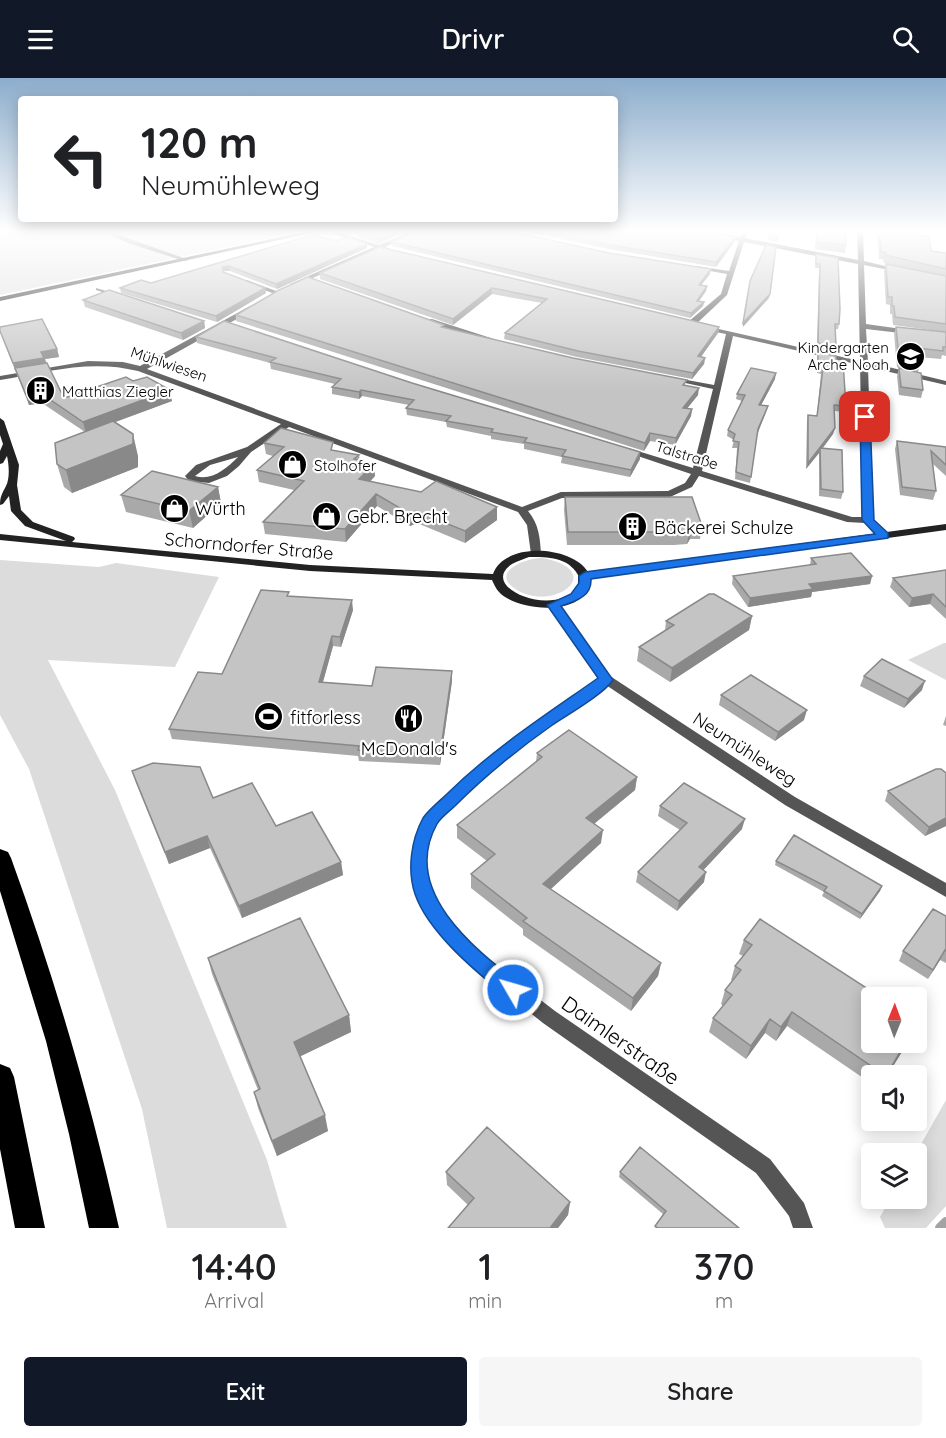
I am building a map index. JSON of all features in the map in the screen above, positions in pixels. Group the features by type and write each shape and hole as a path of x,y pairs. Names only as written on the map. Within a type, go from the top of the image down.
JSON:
{"highway":[{"path":"0,858 37,962 93,1170 104,1228"},
{"path":"0,1077 30,1228"}],"street":[{"path":"0,299 73,284"},
{"path":"252,284 277,293"},
{"path":"266,298 295,284"},
{"path":"691,324 724,295 727,284"},
{"path":"860,284 868,520 884,536"},
{"path":"99,289 130,299"},
{"path":"141,369 256,304"},
{"path":"420,318 509,345"},
{"path":"680,321 946,383"},
{"path":"205,323 235,325"},
{"path":"862,326 914,332"},
{"path":"536,554 533,526 522,510 561,495 670,494 689,485 697,472 730,333"},
{"name":"Mühlwiesen","path":"0,378 88,362 124,363 522,510"},
{"path":"660,377 718,388"},
{"path":"0,420 14,465 12,485 16,511 29,524 58,536 106,548"},
{"path":"247,451 202,466 194,470 190,476 192,479 203,481 218,478 247,451 288,423"},
{"path":"0,461 8,443"},
{"name":"Talstraße","path":"618,448 851,520 868,520"},
{"path":"0,502 12,485"},
{"path":"585,576 946,527"},
{"name":"Schorndorfer Straße","path":"0,537 254,565 496,577"},
{"path":"536,554 564,557 578,565 585,576 586,583 582,591 575,597 553,605 527,603 515,599 499,587 496,577 505,563 515,557 536,554"},
{"name":"Neumühleweg","path":"553,605 606,680 790,801 946,891"},
{"name":"Daimlerstraße","path":"606,680 511,746 430,820 422,844 419,864 424,894 440,920 477,962 549,1017 763,1166 798,1210 803,1228"}],"shaded area":[{"path":"0,284 54,284 0,295"},
{"path":"542,558 561,564 571,571 573,579 569,587 547,596 532,596 509,584 506,578 512,568 527,561"},
{"path":"0,560 99,567 116,563 219,577 175,667 48,660 115,790 267,1160 287,1228 167,1228 142,1109 29,769 0,715"},
{"path":"944,643 946,643 946,680 908,660"},
{"path":"946,1100 946,1206 926,1228 885,1228 880,1217 884,1209 927,1209 927,1143 922,1143"}],"building":[{"path":"131,284 254,284 265,288 216,316 120,288"},
{"path":"293,284 327,284 444,325 441,327 573,358 687,380 683,385 699,388 683,408 692,409 676,438 650,433 645,443 236,315"},
{"path":"351,284 535,284 719,327 698,356 705,358 693,373 578,351 505,333 547,299 492,288 453,319"},
{"path":"567,284 700,284 707,286 697,301 704,302 691,313"},
{"path":"750,284 771,284 770,294 743,323"},
{"path":"820,284 839,284 840,309 839,324 835,324 836,347 818,343"},
{"path":"887,284 946,284 946,324 895,317 892,297 888,297"},
{"path":"109,290 204,321 181,333 83,300"},
{"path":"42,319 57,349 41,352 44,358 13,363 0,327"},
{"path":"224,321 412,383 640,452 631,470 562,456 566,450 524,442 527,438 491,432 493,429 446,421 451,416 406,408 414,400 332,387 341,379 270,362 276,358 196,337"},
{"path":"896,327 946,332 946,347 943,347 943,351 918,348 920,364 899,358"},
{"path":"818,352 836,356 836,361 843,362 846,406 834,405 835,428 808,463 808,415 817,416 823,368 818,368"},
{"path":"47,363 64,398 126,377 133,381 147,377 170,390 83,422 39,392 26,395 15,368"},
{"path":"751,368 776,373 759,405 768,406 758,429 751,477 736,472 739,442 733,441 735,434 728,430 745,395 737,394"},
{"path":"899,368 921,373 923,390 901,387"},
{"path":"113,421 133,434 133,444 66,470 57,464 55,443"},
{"path":"281,428 333,442 331,450 359,455 354,459 374,464 359,479 421,492 436,481 497,507 465,531 416,511 410,514 376,494 345,529 263,522 304,481 257,470 284,447 264,443"},
{"path":"897,441 946,447 946,465 931,451 936,491 902,487"},
{"path":"820,448 842,450 843,492 821,489"},
{"path":"152,471 218,487 189,511 121,495"},
{"name":"Bäckerei Schulze","path":"565,497 692,497 702,526 692,526 689,531 676,532 568,532"},
{"path":"851,553 872,576 809,584 813,589 750,598 733,576 816,564 811,558"},
{"path":"946,570 946,607 933,594 912,598 893,578"},
{"path":"261,590 289,592 287,596 352,600 340,637 332,636 319,682 372,686 376,667 452,671 440,755 358,750 359,746 169,729 198,672 222,674"},
{"path":"709,594 714,594 752,616 672,668 639,647 674,625 666,621"},
{"path":"882,659 925,681 908,699 864,676"},
{"path":"751,675 807,710 778,732 721,695"},
{"path":"569,730 637,777 586,818 603,830 543,884 661,963 633,998 523,921 527,918 471,874 495,854 457,825 542,757 537,753"},
{"path":"153,763 200,767 213,798 252,783 276,826 312,812 341,862 239,906 207,836 165,852 132,771"},
{"path":"936,769 941,769 946,773 946,818 929,827 888,791"},
{"path":"684,783 745,819 699,867 706,872 679,901 638,872 687,823 660,806"},
{"path":"794,835 882,886 862,914 824,891 827,887 776,861"},
{"path":"933,909 946,916 946,951 933,970 903,951"},
{"path":"300,918 349,1015 294,1042 325,1115 272,1141 254,1092 260,1089 208,958"},
{"path":"760,919 865,987 861,987 861,1053 900,1053 892,1065 870,1065 792,1012 781,1027 770,1019 751,1046 713,1018 732,995 725,990 741,970 735,966 752,945 744,940"},
{"path":"487,1127 570,1202 550,1228 448,1228 474,1198 446,1172"},
{"path":"640,1147 739,1228 658,1228 655,1226 666,1211 620,1172"}],"waterway":[{"path":"940,1228 946,1222"}],"place":[{"name":"Kindergarten Arche Noah","path":"910,356"},
{"name":"Matthias Ziegler","path":"41,391"},
{"name":"Stolhofer","path":"293,465"},
{"name":"Würth","path":"174,508"},
{"name":"Gebr. Brecht","path":"326,516"},
{"name":"Bäckerei Schulze","path":"633,527"},
{"name":"fitforless","path":"269,717"},
{"name":"McDonald's","path":"409,719"}],"route":[{"path":"513,990 477,962 440,920 424,894 419,864 422,844 430,820 511,746 606,680 553,605 565,602 582,591 586,583 585,576 884,536 868,520 865,417"}]}
